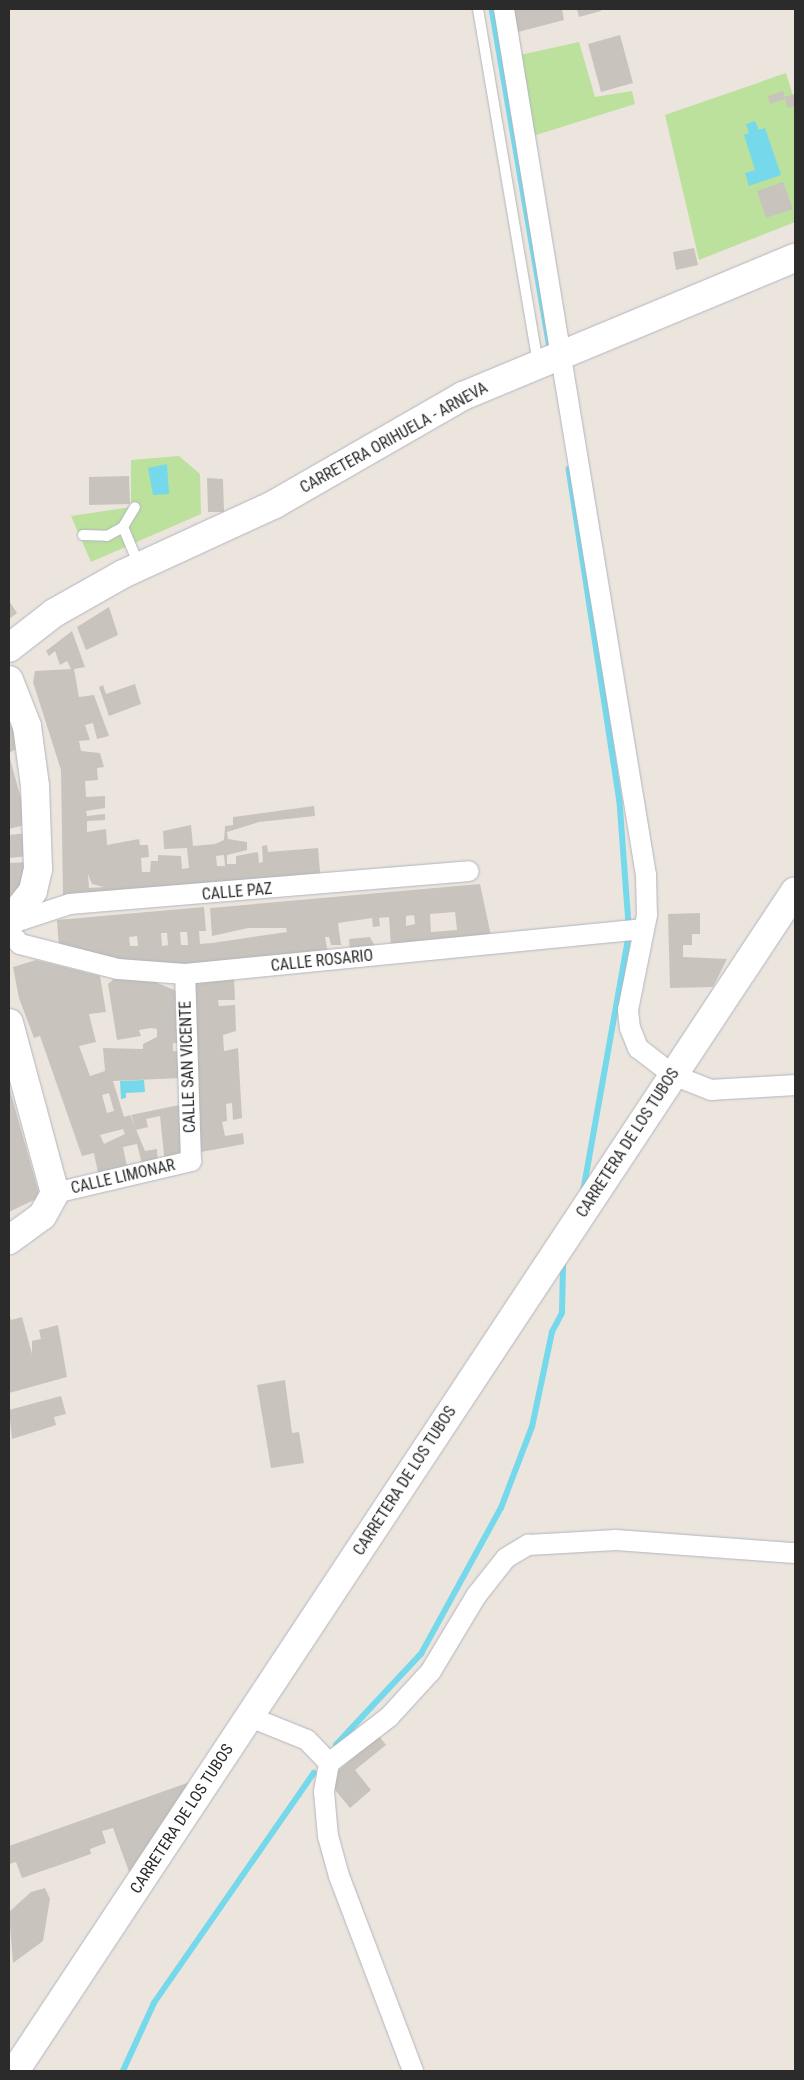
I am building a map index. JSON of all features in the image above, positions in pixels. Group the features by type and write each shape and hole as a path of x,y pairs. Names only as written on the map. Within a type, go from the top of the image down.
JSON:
{"street":[{"path":"504,9 551,358 646,875 643,929 628,1010 630,1028 638,1048 673,1075 711,1090 795,1085"},
{"name":"CARRETERA ORIHUELA - ARNEVA","path":"9,648 54,613 140,566 275,504 462,396 795,258"},
{"path":"9,680 27,726 36,786 38,861 34,891 9,923"},
{"name":"CALLE PAZ","path":"9,923 70,904 469,871"},
{"name":"CARRETERA DE LOS TUBOS","path":"15,2071 795,891"},
{"name":"CALLE ROSARIO","path":"9,932 20,944 100,965 185,974 643,929"},
{"name":"CALLE SAN VICENTE","path":"185,974 191,1160"},
{"path":"9,1023 56,1193 42,1216 9,1240"},
{"name":"CALLE LIMONAR","path":"56,1193 191,1160"},
{"path":"413,2071 337,1868 324,1792 329,1763 389,1717 431,1671 476,1596 506,1558 528,1545 616,1540 795,1553"},
{"path":"250,1716 306,1740 329,1763"}],"lane":[{"path":"478,9 551,358"},
{"path":"83,534 107,536 123,527 135,507"},
{"path":"123,527 140,566"}],"green space":[{"path":"579,42 595,97 632,91 635,104 533,136 520,55"},
{"path":"786,73 795,102 795,222 699,260 665,115"},
{"path":"179,456 200,474 201,514 91,562 71,516 131,507 131,460"}],"water":[{"path":"755,121 759,130 765,128 781,175 749,186 745,173 755,170 744,135 749,133 746,124"},
{"path":"167,464 169,494 153,495 148,468"},
{"path":"144,1080 145,1092 126,1093 126,1098 121,1099 120,1081"}],"building":[{"path":"508,9 562,9 564,20 514,33"},
{"path":"577,9 601,9 601,11 579,17"},
{"path":"620,35 633,83 601,92 588,44"},
{"path":"783,91 784,97 795,94 795,106 788,108 785,99 770,104 768,96"},
{"path":"783,182 793,209 766,218 757,191"},
{"path":"694,248 698,265 676,270 673,252"},
{"path":"129,476 130,504 89,505 89,477"},
{"path":"207,478 223,479 224,512 208,512"},
{"path":"9,601 17,613 9,619"},
{"path":"109,607 118,635 86,650 77,627"},
{"path":"72,631 85,667 74,669 79,697 94,695 109,736 97,739 93,723 85,725 90,740 79,741 81,751 100,753 104,767 97,768 98,780 85,781 86,797 105,796 105,808 86,811 87,816 105,814 105,820 87,821 87,832 106,829 107,845 139,839 140,845 148,845 149,857 141,858 142,872 150,872 151,861 158,861 158,855 181,856 182,869 189,868 187,848 164,849 163,831 191,825 193,846 215,844 224,840 225,826 233,825 233,817 314,806 315,816 259,822 227,832 228,839 247,842 247,850 227,855 227,864 236,864 236,856 258,852 259,863 263,862 262,846 267,845 268,852 318,848 321,883 63,896 61,770 33,682 35,671 71,669 67,661 60,665 55,651 49,656 46,651","holes":["224,855 225,866 217,866 216,856","88,874 92,884 104,887 89,888"]},
{"path":"135,684 141,704 109,716 99,687 103,685 106,694"},
{"path":"9,722 22,746 9,753"},
{"path":"9,755 28,824 9,829"},
{"path":"28,833 29,856 9,858 9,835"},
{"path":"29,862 30,880 9,913 9,863"},
{"path":"480,884 491,936 391,946 389,917 379,918 380,926 373,927 372,918 338,923 341,945 331,945 329,937 325,937 328,953 162,968 59,948 57,920 204,907 206,931 199,931 200,944 287,932 286,928 248,928 212,936 210,908","holes":["455,912 457,930 431,932 430,914","414,915 415,924 406,926 406,916","180,932 187,932 188,945 181,945","161,933 167,933 168,945 162,946","137,936 138,946 130,946 129,937"]},
{"path":"700,913 700,934 692,934 692,945 683,945 683,957 727,959 713,987 670,988 668,914"},
{"path":"370,937 376,948 350,950 349,939"},
{"path":"36,960 100,976 106,1012 89,1014 96,1042 79,1046 90,1076 105,1071 103,1048 143,1049 143,1044 157,1037 157,1029 151,1028 139,1030 141,1036 117,1040 108,984 115,978 155,982 179,992 181,1043 173,1043 173,1051 181,1052 182,1078 113,1081 124,1117 130,1115 145,1151 157,1149 158,1166 143,1168 137,1144 123,1147 128,1172 99,1178 94,1153 82,1156 40,1036 34,1038 19,998 13,967","holes":["109,1093 114,1111 107,1113 102,1095","123,1129 125,1134 104,1144 100,1135"]},
{"path":"234,977 235,1000 218,1000 219,1006 235,1005 236,1031 223,1035 224,1051 238,1048 242,1118 233,1120 232,1103 226,1104 227,1121 222,1122 225,1136 243,1133 244,1144 201,1152 191,980"},
{"path":"9,1087 40,1197 9,1212"},
{"path":"184,1104 188,1159 165,1164 160,1116 146,1119 148,1127 136,1130 131,1115"},
{"path":"9,1313 11,1320 22,1317 32,1354 32,1341 41,1339 39,1330 58,1325 67,1377 9,1393"},
{"path":"285,1380 292,1433 299,1432 304,1463 271,1468 257,1385"},
{"path":"61,1396 66,1414 54,1417 56,1425 12,1439 9,1410"},
{"path":"379,1736 386,1745 355,1770 371,1790 350,1808 327,1780"},
{"path":"190,1782 131,1877 113,1828 102,1831 106,1843 90,1849 91,1854 22,1878 16,1862 9,1864 9,1846"},
{"path":"45,1888 50,1899 43,1941 13,1963 9,1912 31,1892"}],"waterway":[{"path":"492,9 550,349"},
{"path":"569,469 620,802 629,926"},
{"path":"583,1192 629,933"},
{"path":"336,1745 421,1654 501,1508 532,1427 552,1332 562,1313 563,1264"},
{"path":"123,2071 154,2003 314,1773"}]}
